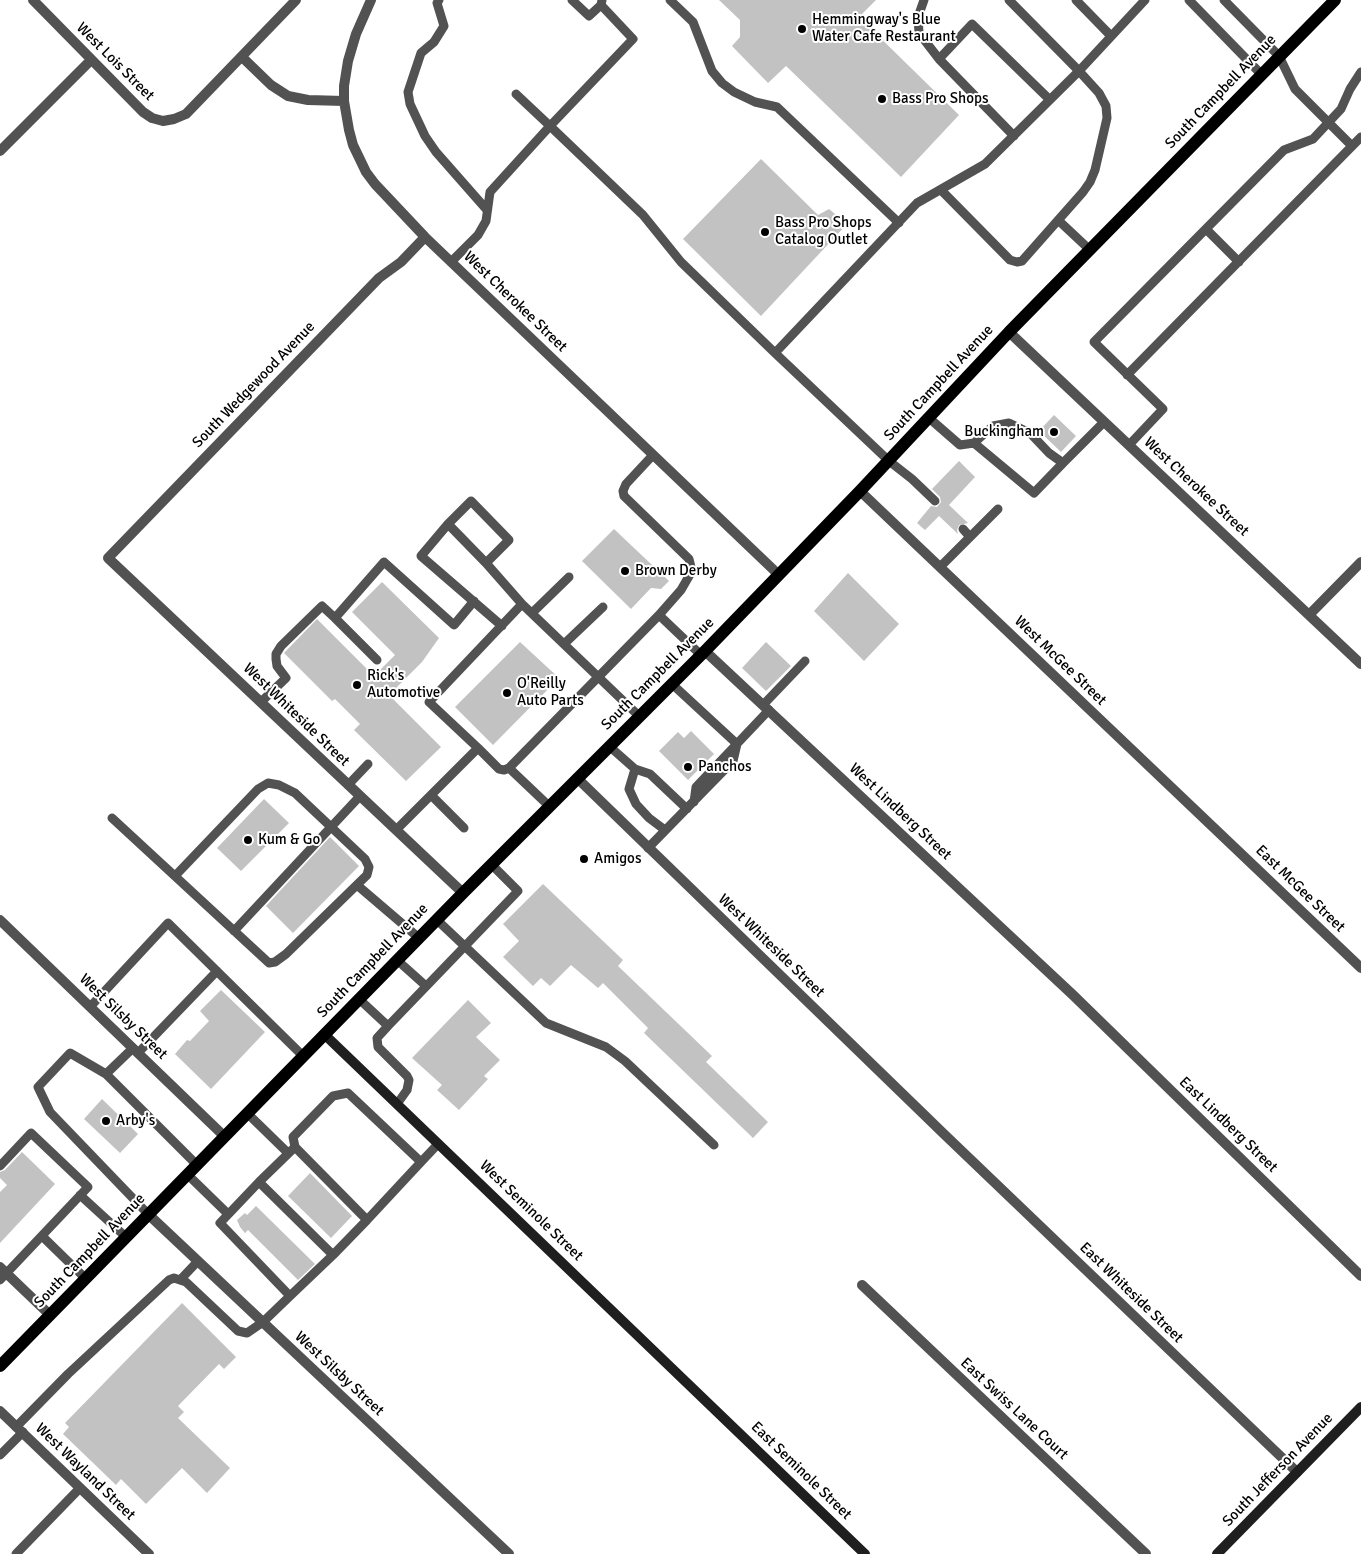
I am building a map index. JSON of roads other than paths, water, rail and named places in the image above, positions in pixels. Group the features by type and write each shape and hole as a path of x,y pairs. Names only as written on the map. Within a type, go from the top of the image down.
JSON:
{"main road":[{"name":"South Campbell Avenue","path":"3,1359 86,1279 462,893 703,653 889,461 1010,332 1335,0"}],"street":[{"name":"West Lois Street","path":"33,0 143,112 152,118 168,120 186,114 242,57"},
{"name":"West Cherokee Street","path":"371,0 356,34 348,60 344,86 344,101 349,130 353,145 366,172 384,195 425,237 779,575"},
{"path":"296,1 242,57 271,85 288,96 308,100 344,101"},
{"path":"0,151 91,60"},
{"name":"South Wedgewood Avenue","path":"108,558 379,278 401,262 425,237"},
{"name":"West Cherokee Street","path":"1010,332 1361,664"},
{"name":"West McGee Street","path":"860,491 1240,852"},
{"name":"West Whiteside Street","path":"108,558 462,893"},
{"path":"1309,615 1361,562"},
{"name":"West Lindberg Street","path":"703,653 766,708 1074,995"},
{"name":"West Whiteside Street","path":"577,778 945,1135"},
{"name":"East McGee Street","path":"1240,852 1361,968"},
{"name":"West Silsby Street","path":"0,920 224,1136"},
{"name":"East Lindberg Street","path":"1074,995 1361,1276"},
{"name":"West Seminole Street","path":"324,1034 717,1410"},
{"name":"East Whiteside Street","path":"945,1135 1297,1472"},
{"name":"West Silsby Street","path":"149,1215 509,1554"},
{"path":"2,1274 50,1315"},
{"name":"East Swiss Lane Court","path":"862,1285 1146,1554"},
{"name":"South Jefferson Avenue","path":"1217,1554 1361,1407"},
{"name":"East Seminole Street","path":"717,1410 865,1554"},
{"name":"West Wayland Street","path":"0,1411 149,1554"}],"lane":[{"path":"439,0 438,3 444,26 434,42 421,53 408,92 410,104 425,136 436,152 487,210"},
{"path":"451,262 478,235 486,221 490,192 633,39 602,2 589,16 572,0"},
{"path":"670,0 693,22 712,71 722,83 734,92 754,102 777,107 898,222"},
{"path":"924,0 918,18 919,33 939,59 1014,136"},
{"path":"941,190 1010,260 1017,262 1022,261 1058,220 1090,182 1095,170 1107,118 1103,98 1009,0"},
{"path":"1076,0 1111,36"},
{"path":"775,353 898,222 917,204 985,164 1079,71 1145,0"},
{"path":"1189,0 1262,74"},
{"path":"1224,0 1279,56 1296,89 1352,146"},
{"path":"939,59 972,24 1049,99"},
{"path":"1129,444 1163,409 1094,342 1284,150 1313,139 1341,109 1350,88 1361,72"},
{"path":"516,94 643,215 681,262 889,461 912,479 936,502"},
{"path":"1127,375 1361,137"},
{"path":"1058,220 1090,250"},
{"path":"1206,229 1239,262"},
{"path":"929,418 960,445 974,443 993,426 1009,423 1030,433 1049,453 1063,463"},
{"path":"974,443 1034,493 1104,422"},
{"path":"522,604 429,702 499,769 504,770 509,768 659,615 682,590 692,571 689,559 624,496 623,491 626,484 653,455"},
{"path":"486,563 510,540 471,501 448,524 422,556 502,626"},
{"path":"940,567 998,509"},
{"path":"448,524 522,604 639,716"},
{"path":"963,529 970,537"},
{"path":"335,618 384,562 454,625 474,602"},
{"path":"532,613 569,577"},
{"path":"261,702 286,678 277,666 276,654 281,646 322,606 377,660"},
{"path":"564,644 603,608"},
{"path":"659,615 703,653"},
{"path":"648,848 733,761 737,744 805,661"},
{"path":"672,684 737,744"},
{"path":"609,746 635,768 650,774 687,809"},
{"path":"396,830 478,748"},
{"path":"348,785 368,764"},
{"path":"509,768 550,806"},
{"path":"635,768 629,789 636,804 649,818 666,830"},
{"path":"112,818 269,963 275,962 286,954 367,875 369,867 365,859 295,793 279,785 268,783 258,789 175,876"},
{"path":"431,795 464,828"},
{"path":"234,931 360,796"},
{"path":"396,1104 407,1090 409,1080 378,1047 377,1038 518,891 491,864"},
{"path":"357,885 418,938"},
{"path":"437,920 546,1023 606,1047 625,1061 714,1145"},
{"path":"90,1007 168,923 303,1056"},
{"path":"397,960 426,986"},
{"path":"106,1074 136,1050 217,971"},
{"path":"359,999 388,1026"},
{"path":"149,1215 50,1112 38,1087 70,1052 106,1074 197,1165"},
{"path":"290,1296 220,1222 291,1150 293,1136 332,1096 348,1093 421,1162"},
{"path":"247,1113 291,1150 367,1220"},
{"path":"0,1166 31,1133 88,1188 2,1274"},
{"path":"0,1455 68,1374 169,1280 174,1278 181,1279 238,1331 248,1333 263,1322 333,1255 438,1144"},
{"path":"188,1175 228,1214"},
{"path":"259,1182 333,1255"},
{"path":"80,1196 126,1238"},
{"path":"42,1236 86,1279"},
{"path":"181,1279 198,1261"},
{"path":"16,1554 80,1488"}],"place":[{"name":"Hemmingway's Blue Water Cafe Restaurant","path":"802,29"},
{"name":"Bass Pro Shops","path":"882,99"},
{"name":"Bass Pro Shops Catalog Outlet","path":"765,232"},
{"name":"Buckingham","path":"1054,432"},
{"name":"Brown Derby","path":"625,571"},
{"name":"Rick's Automotive","path":"357,685"},
{"name":"O'Reilly Auto Parts","path":"507,693"},
{"name":"Panchos","path":"688,767"},
{"name":"Kum & Go","path":"248,840"},
{"name":"Amigos","path":"584,859"},
{"name":"Arby's","path":"106,1121"}]}
